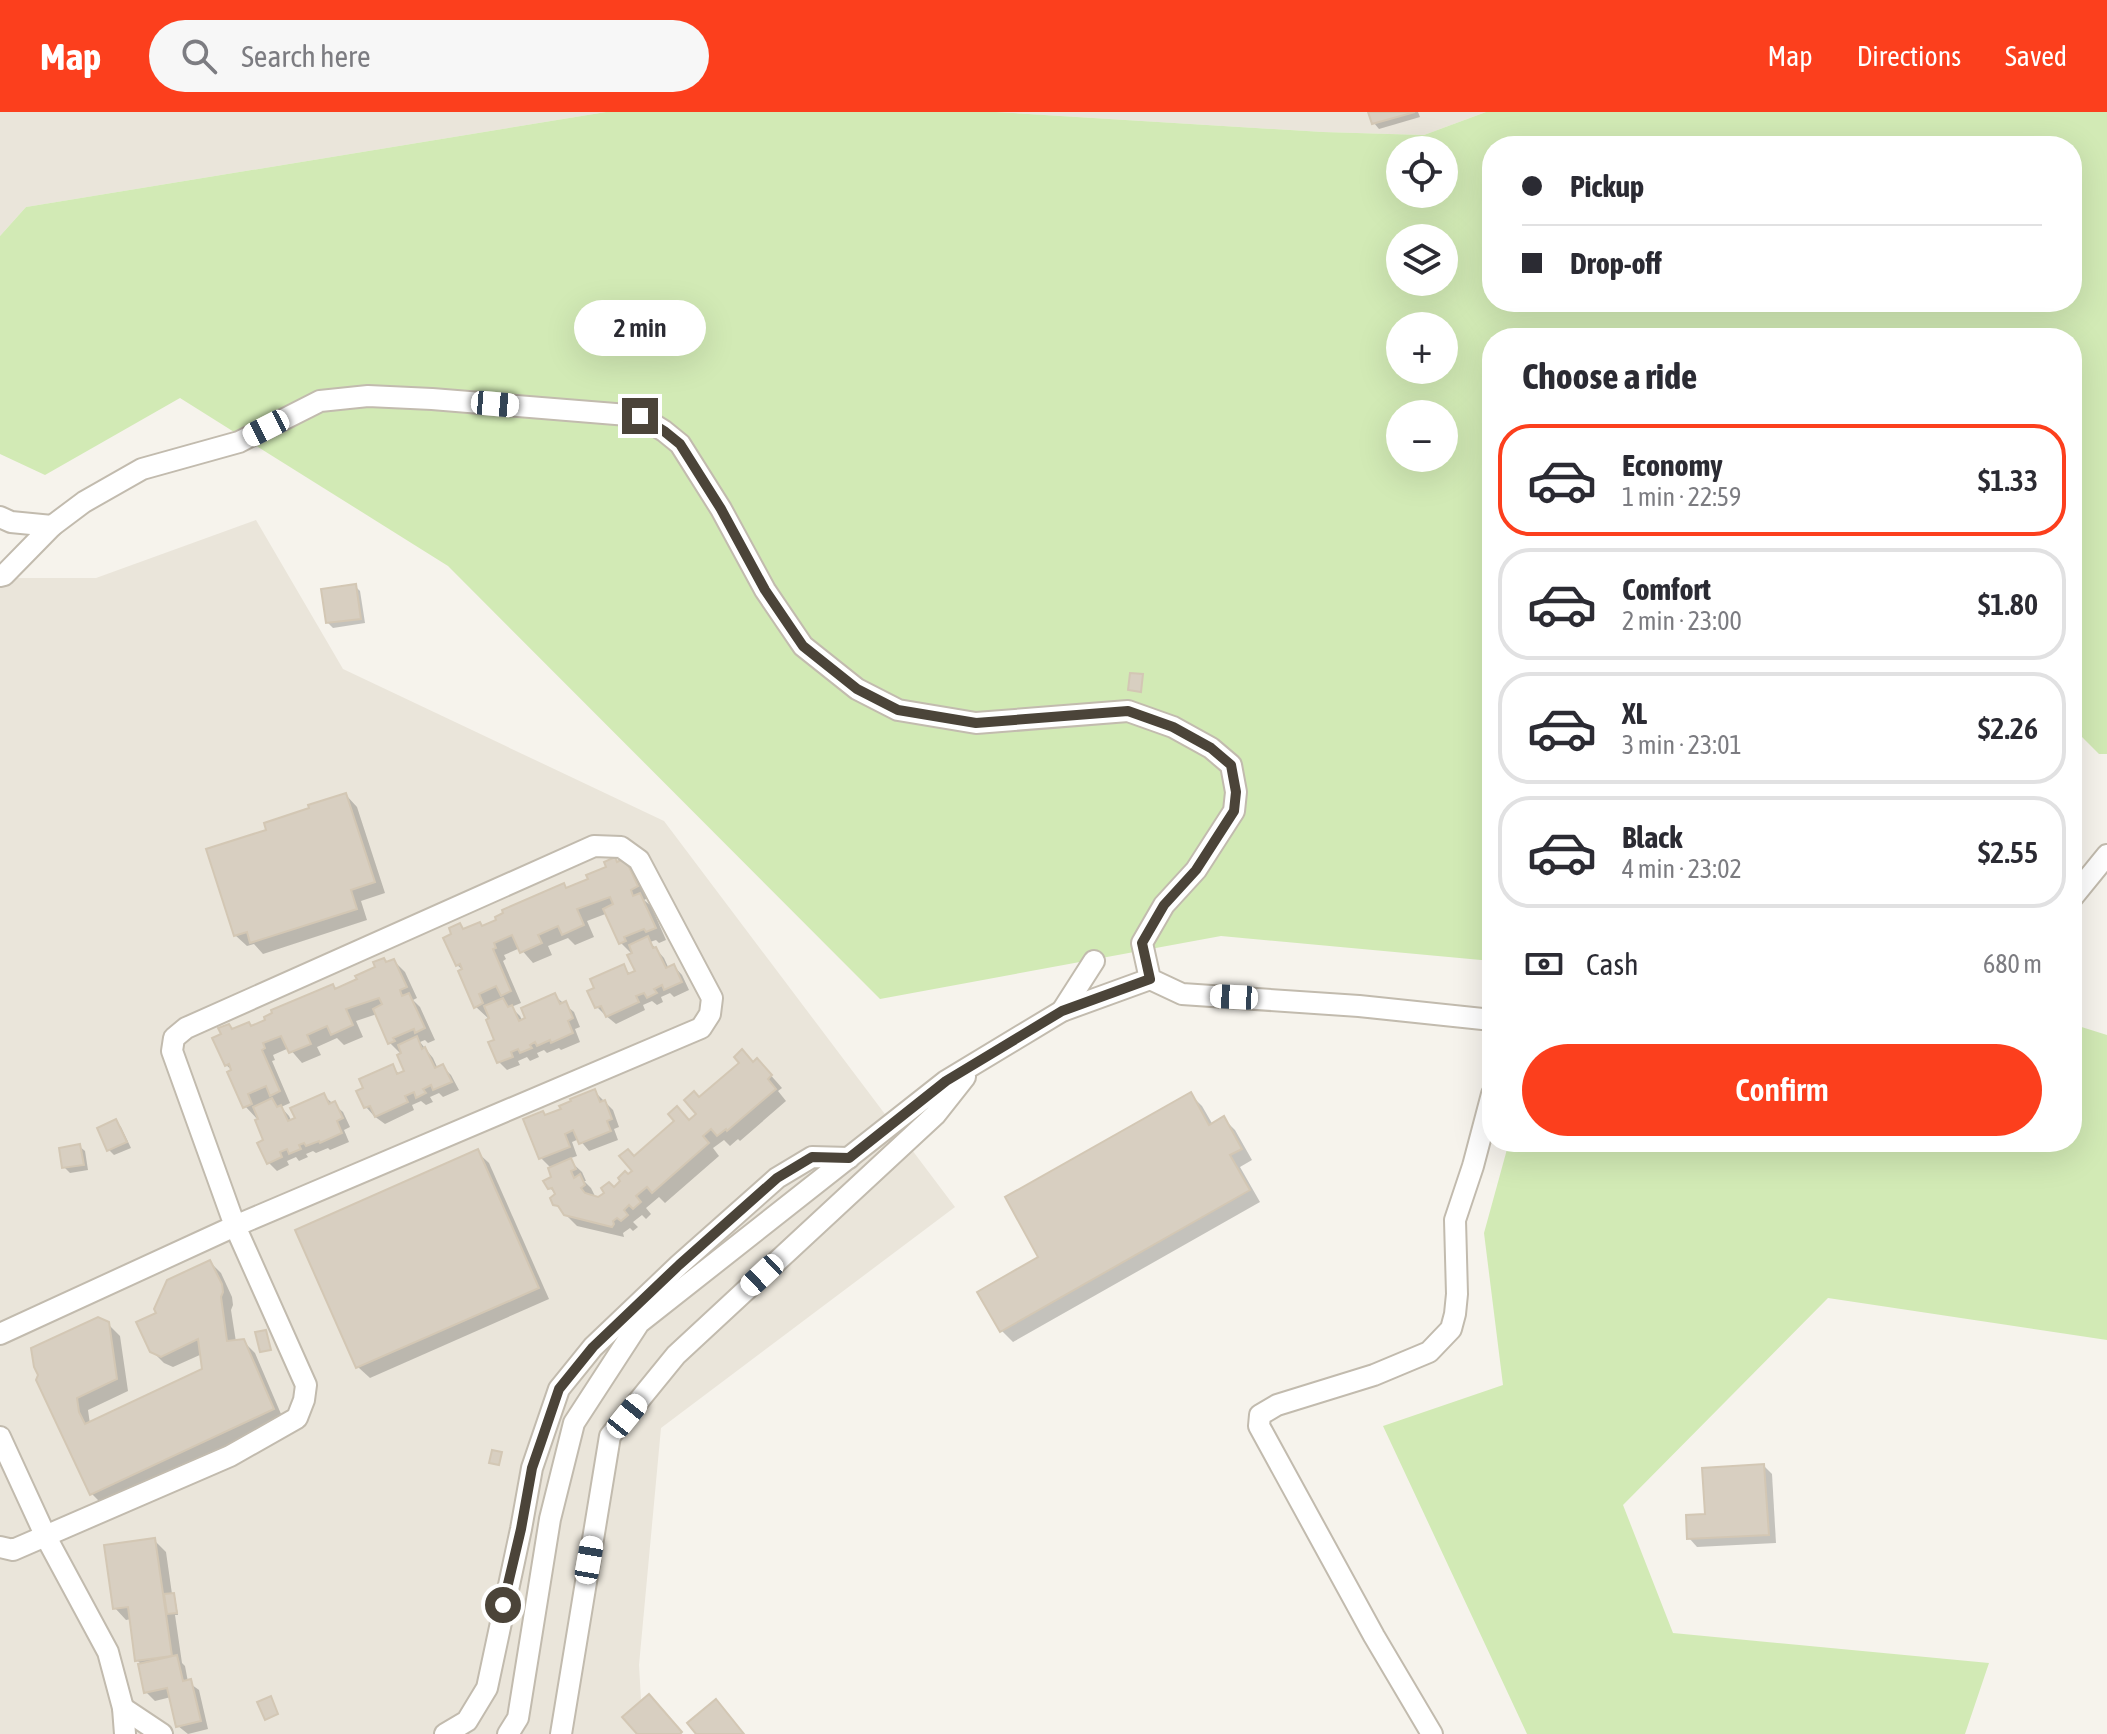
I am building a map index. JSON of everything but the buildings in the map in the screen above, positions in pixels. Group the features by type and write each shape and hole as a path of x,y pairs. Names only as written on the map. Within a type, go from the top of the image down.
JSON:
{"street":[{"path":"0,576 52,526 84,502 142,469 239,442 320,401 368,396 640,416 680,444 721,509 765,590 803,646 857,689 898,710 976,723 1128,711 1173,727 1211,748 1231,765 1236,792 1234,811 1196,870 1164,905 1142,943 1150,979"},
{"path":"0,517 11,522 52,526"},
{"path":"0,1334 235,1226 701,1028 710,1014 712,998 639,860 621,847 594,846 186,1028 174,1038 172,1051 235,1226 306,1385 304,1400 297,1418 230,1456 46,1537 13,1550 0,1547"},
{"path":"2082,886 2107,855"},
{"path":"1062,1011 1094,961"},
{"path":"508,1734 518,1718 550,1519 574,1423 639,1323 946,1081 1062,1011 1150,979 1182,994 1359,1006 1482,1019"},
{"path":"561,1734 610,1436 676,1355 935,1115 976,1063"},
{"path":"1432,1734 1259,1426 1260,1415 1277,1405 1374,1375 1429,1352 1451,1329 1457,1294 1455,1220 1482,1132"},
{"path":"445,1734 467,1721 487,1688 532,1468 559,1389 593,1347 777,1178 812,1157 849,1158"},
{"path":"0,1437 46,1537 108,1652 123,1708 125,1734"},
{"path":"123,1708 162,1734"}],"shaded area":[{"path":"0,112 606,112 26,207 0,236"},
{"path":"996,112 1486,112 1424,135 1323,132"},
{"path":"256,520 343,669 664,821 955,1207 661,1428 639,1665 643,1734 0,1734 0,578 96,578"}],"green space":[{"path":"606,112 996,112 1323,132 1424,135 1486,112 2107,112 2107,754 2099,754 2082,737 2082,328 1482,328 1482,960 1221,936 880,999 448,566 180,398 45,475 0,454 0,236 26,207"},
{"path":"2082,1027 2107,1035 2107,1340 1828,1298 1623,1505 1673,1633 1989,1663 1965,1734 1527,1734 1383,1426 1503,1385 1484,1233 1506,1152 2082,1152"}],"route":[{"path":"503,1605 532,1468 559,1389 593,1347 777,1178 812,1157 849,1158 946,1081 1062,1011 1150,979 1142,943 1164,905 1196,870 1234,811 1236,792 1231,765 1211,748 1173,727 1128,711 976,723 898,710 857,689 803,646 765,590 721,509 680,444 640,416"}]}
